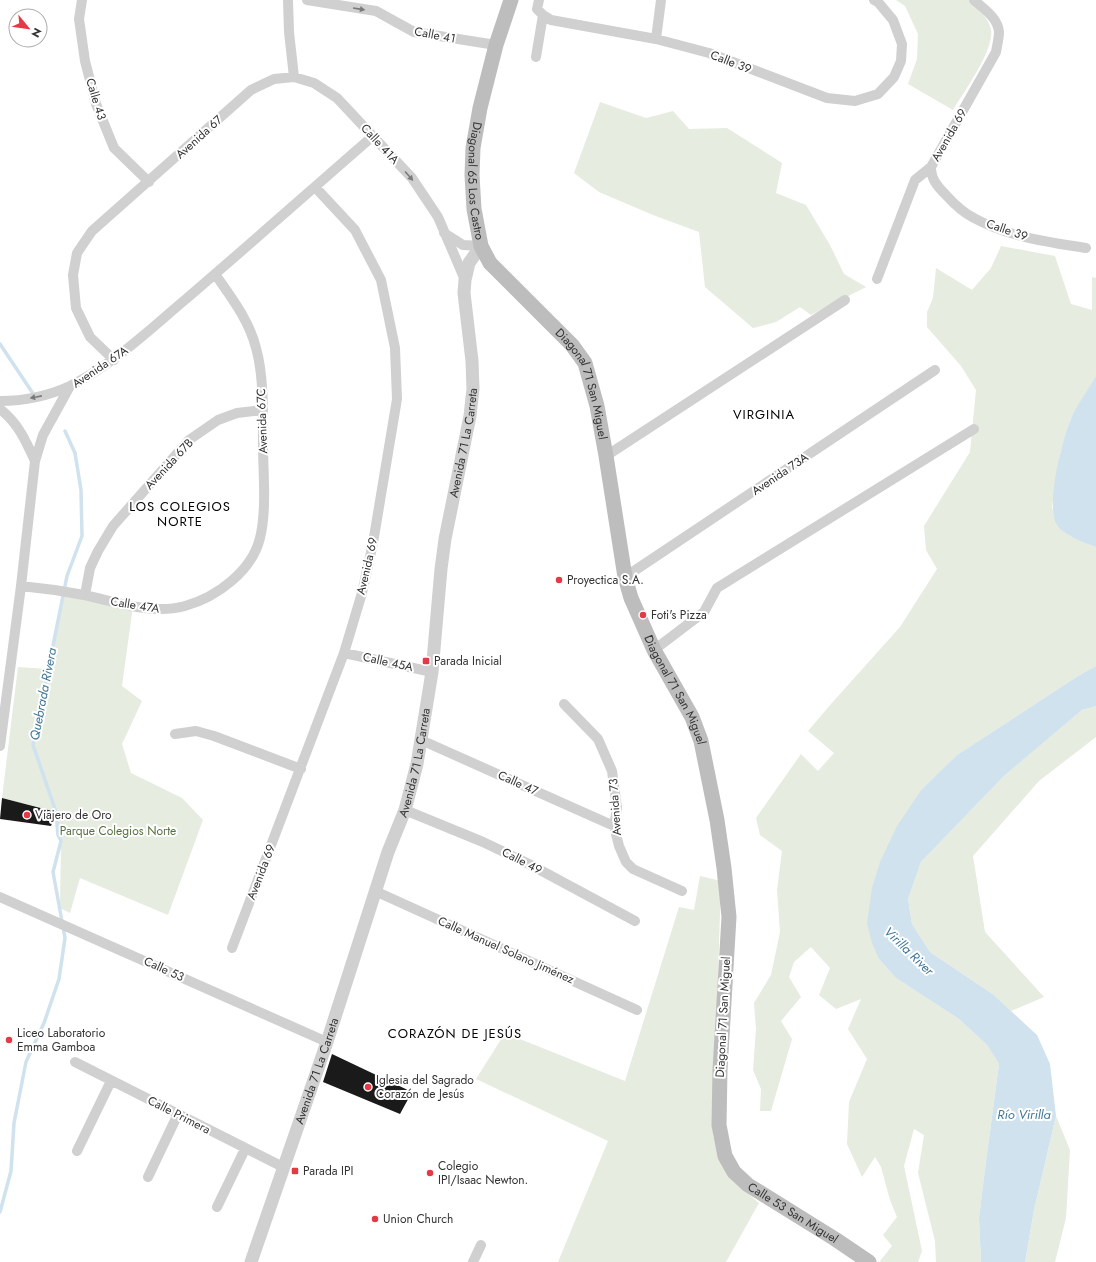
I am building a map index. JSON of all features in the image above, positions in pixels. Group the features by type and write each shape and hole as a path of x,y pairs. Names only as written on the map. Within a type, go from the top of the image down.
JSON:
{"main road":[{"name":"Diagonal 65 Los Castro","path":"481,246 474,209 472,174 473,148 480,108 496,45 511,0"},
{"name":"Diagonal 71 San Miguel","path":"481,246 490,263 572,345 585,363 597,406 625,577 631,598 654,650 692,717 701,741 717,820 729,917 720,1070 719,1125 725,1156"},
{"name":"Calle 53 San Miguel","path":"725,1156 734,1172 748,1185 869,1262"}],"street":[{"name":"Calle 43","path":"82,0 79,19 85,61 96,104 114,148 149,182"},
{"path":"288,0 289,32 294,77"},
{"name":"Calle 41","path":"307,0 376,11 414,32 496,45"},
{"path":"536,57 543,14 537,9 539,0"},
{"path":"656,39 661,0"},
{"name":"Calle 39","path":"543,14 551,20 656,39 709,53 827,98 855,101 878,94 894,76 901,61 902,44 893,20 878,2 874,0"},
{"name":"Avenida 69","path":"877,279 915,180 931,167 996,52 999,32 992,15 974,0"},
{"name":"Avenida 67","path":"114,360 90,337 76,308 73,275 77,253 92,232 252,90 274,79 294,77"},
{"name":"Calle 41A","path":"294,77 314,83 337,98 412,178 438,217 465,280"},
{"name":"Avenida 67A","path":"0,746 21,586 35,461 43,435 70,386 114,360 374,136"},
{"name":"Calle 39","path":"931,167 931,175 936,185 954,203 974,218 1012,234 1086,248"},
{"name":"Avenida 69","path":"232,948 344,653 362,593 375,535 397,399 395,348 381,280 355,230 315,187"},
{"path":"444,233 463,245 481,246"},
{"name":"Avenida 71 La Carreta","path":"251,1262 327,1042 388,852 405,810 417,764 432,672 445,539 470,416 473,389 472,361 464,293 465,280 469,263 481,246"},
{"name":"Avenida 67C","path":"215,274 234,300 248,326 256,348 260,370 263,410 264,500 262,523 260,538 251,560 240,573"},
{"path":"606,456 845,300"},
{"name":"Avenida 73A","path":"625,577 935,370"},
{"path":"0,401 17,401 44,396 70,386"},
{"path":"0,409 11,417 25,438 35,461"},
{"name":"Avenida 67B","path":"84,595 90,568 113,526 188,440 218,420 237,413 263,410"},
{"path":"654,650 704,612 717,588 974,429"},
{"name":"Calle 47A","path":"21,586 84,595 146,608 168,609 203,599 223,587 240,573"},
{"name":"Calle 45A","path":"344,653 432,672"},
{"name":"Avenida 73","path":"564,704 598,739 612,771 617,808 614,826 619,846 626,862 633,869 682,891"},
{"path":"176,734 196,731 214,736 301,769"},
{"name":"Calle 47","path":"421,740 614,826"},
{"name":"Calle 49","path":"405,810 483,842 529,864 635,921"},
{"name":"Calle Manuel Solano Jiménez","path":"375,891 637,1010"},
{"name":"Calle 53","path":"0,897 327,1042"},
{"name":"Calle Primera","path":"75,1062 283,1167"},
{"path":"76,1151 111,1081"},
{"path":"148,1177 178,1114"},
{"path":"217,1207 246,1149"},
{"path":"473,1262 481,1245"}],"green space":[{"path":"896,0 969,0 982,13 990,25 991,37 984,59 953,110 908,84 917,59 918,34 905,6"},
{"path":"600,102 646,118 673,111 689,129 727,128 782,163 776,193 806,205 830,245 844,274 866,287 811,315 800,307 776,322 753,328 705,287 699,232 653,215 599,192 574,173"},
{"path":"1001,246 1055,256 1071,304 1092,310 1092,277 1096,278 1096,376 1070,420 1060,454 1052,507 1057,525 1070,536 1096,547 1096,666 1078,676 957,755 922,789 879,959 896,978 959,1019 987,1045 999,1064 979,1218 981,1262 936,1262 935,1241 918,1173 924,1135 914,1129 904,1166 922,1251 918,1262 881,1262 880,1261 892,1246 883,1235 897,1217 890,1200 881,1167 875,1157 862,1177 847,1144 849,1102 867,1059 848,1029 861,999 836,1009 819,995 830,968 811,947 794,962 789,977 801,997 781,1021 792,1039 771,1111 760,1111 761,1089 753,1070 756,1029 754,1003 771,975 780,932 777,890 782,851 760,835 756,818 801,754 818,771 834,753 808,731 900,627 937,569 926,550 924,526 970,452 976,390 961,366 927,327 927,312 933,298 936,268 972,290 991,268"},
{"name":"Parque Colegios Norte","path":"62,594 133,606 122,686 142,701 122,744 131,773 182,798 203,820 168,915 80,878 70,913 60,908 61,841 56,812 2,798 18,667 47,669"},
{"path":"1096,706 1096,737 1039,781 973,856 985,932 1044,997 1011,1011 994,995 930,952 912,924 908,899 921,862 1004,776 1082,710"},
{"path":"700,876 721,881 713,1136 734,1182 759,1203 726,1262 558,1262 608,1141 476,1079 505,1033 625,1081 679,907 694,910"},
{"path":"1056,1116 1070,1150 1066,1218 1055,1262 1025,1262 1034,1210"}],"water":[{"path":"1096,376 1096,547 1075,538 1060,529 1054,516 1053,504 1059,458 1070,421"},
{"name":"Río Virilla","path":"1096,666 1096,706 1082,710 1004,776 921,862 908,899 912,924 930,952 994,995 1037,1035 1050,1064 1056,1116 1034,1210 1025,1262 981,1262 979,1218 999,1064 987,1045 959,1019 896,978 879,959 872,943 867,923 872,888 880,862 897,826 922,789 957,755 1078,676"}],"building":[{"name":"Viajero de Oro","path":"2,798 56,812 51,826 0,819"},
{"name":"Iglesia del Sagrado Corazón de Jesús","path":"332,1054 412,1092 400,1114 323,1082"}],"waterway":[{"name":"Quebrada Rivera","path":"0,344 32,392"},
{"name":"Quebrada Rivera","path":"0,1212 11,1171 14,1123 26,1062 44,1023 59,979 65,938 53,872 61,841 58,835 56,812 33,745 67,576 82,536 81,490 75,453 65,431"}],"place":[{"name":"Proyectica S.A.","path":"559,580"},
{"name":"Foti's Pizza","path":"643,615"},
{"name":"Parada Inicial","path":"426,661"},
{"name":"Viajero de Oro","path":"27,815"},
{"name":"Liceo Laboratorio Emma Gamboa","path":"9,1040"},
{"name":"Iglesia del Sagrado Corazón de Jesús","path":"368,1087"},
{"name":"Parada IPI","path":"295,1171"},
{"name":"Colegio IPI/Isaac Newton.","path":"430,1173"},
{"name":"Union Church","path":"375,1219"}],"district":[{"name":"VIRGINIA","path":"764,414"},
{"name":"LOS COLEGIOS NORTE","path":"180,514"},
{"name":"CORAZÓN DE JESÚS","path":"455,1033"}],"water label":[{"name":"Virilla River","path":"909,951"}]}
